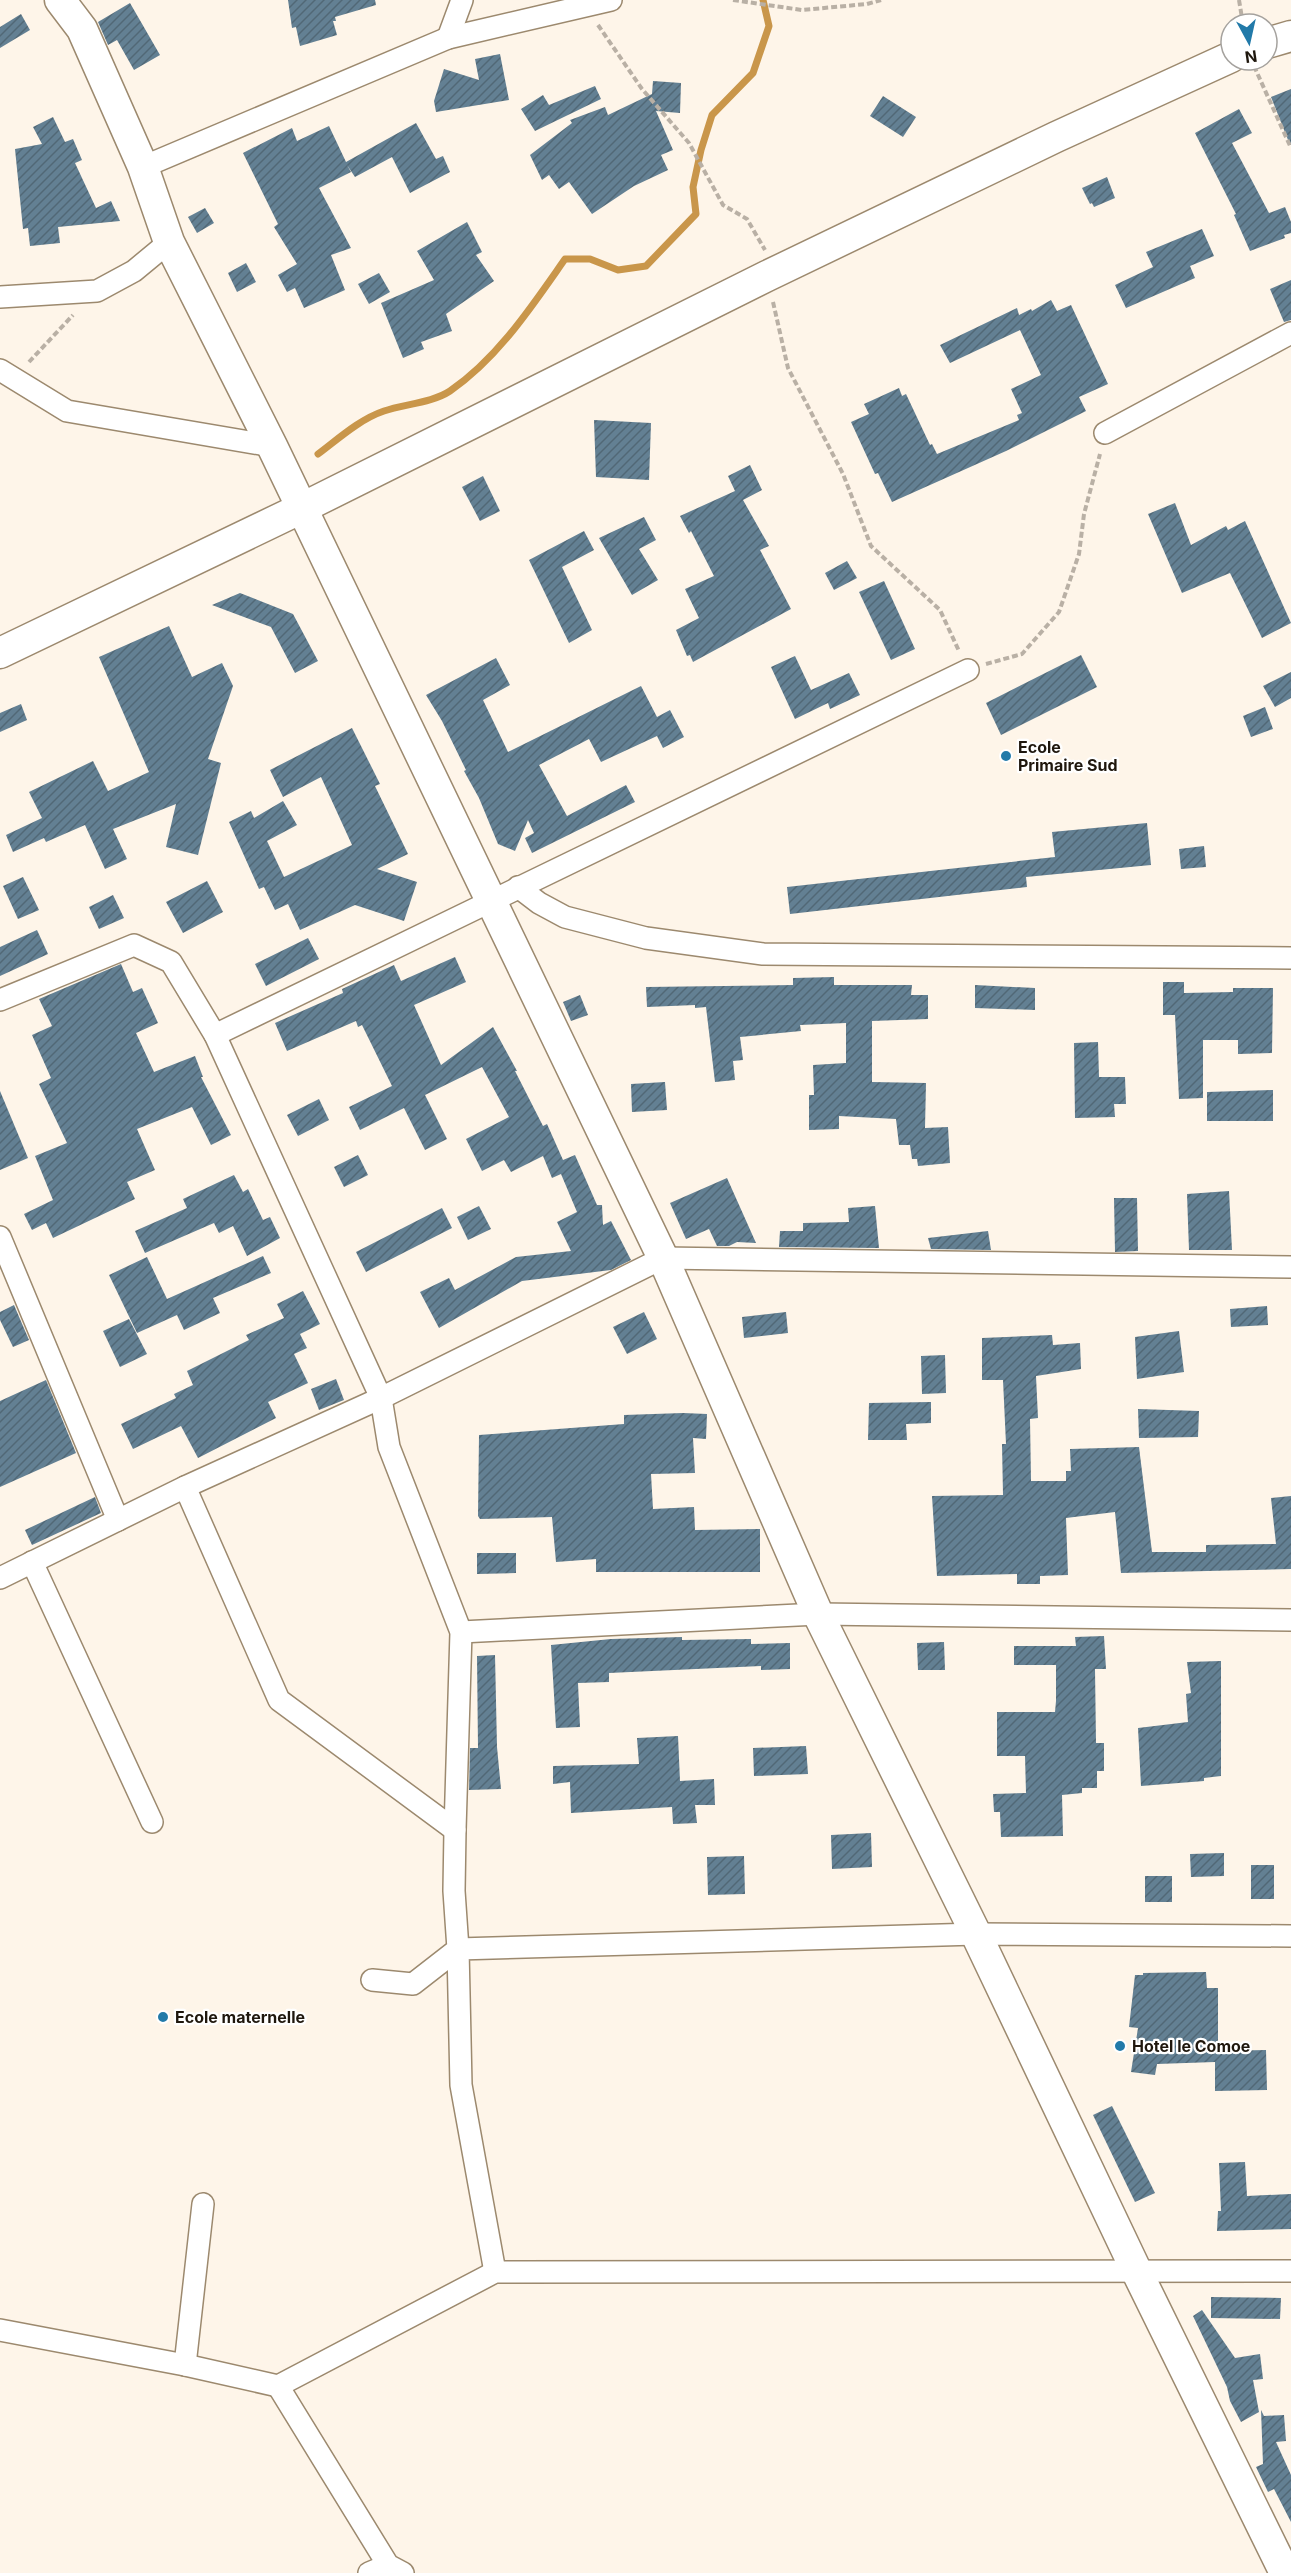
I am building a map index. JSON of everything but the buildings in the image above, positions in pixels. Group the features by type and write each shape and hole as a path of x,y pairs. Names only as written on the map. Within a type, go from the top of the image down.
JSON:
{"main road":[{"path":"60,0 82,28 143,167 169,242 272,446 663,1258 818,1614 976,1934 1136,2270 1285,2573"},
{"path":"0,653 302,508 767,276 1056,137 1219,62"}],"street":[{"path":"448,38 462,0"},
{"path":"143,167 448,38 611,0"},
{"path":"0,297 96,291 134,271 169,242"},
{"path":"1105,433 1291,333"},
{"path":"7,374 67,411 272,446"},
{"path":"215,1035 968,670"},
{"path":"518,887 539,903 565,917 645,938 763,954 1291,958"},
{"path":"0,1000 134,945 171,962 215,1035 381,1398 389,1447 461,1632 454,1891 458,1949 461,2085 495,2272"},
{"path":"0,1237 7,1275 118,1520"},
{"path":"0,1578 185,1487 381,1398 663,1258 1291,1267"},
{"path":"185,1487 279,1700 455,1830"},
{"path":"32,1562 152,1822"},
{"path":"461,1632 818,1614 1291,1620"},
{"path":"372,1980 412,1983 458,1949 976,1934 1291,1936"},
{"path":"184,2365 203,2204"},
{"path":"0,2330 184,2365 278,2386 495,2272 1291,2271"},
{"path":"278,2386 388,2571"}],"path":[{"path":"733,0 802,10 867,4 881,0"},
{"path":"580,7 596,22 642,89 689,143 723,205 747,219 766,251 767,276 788,368 843,474 871,546 940,610 968,670 1022,654 1059,612 1079,554 1084,514 1105,433"},
{"path":"1257,72 1291,148"},
{"path":"7,374 96,291"}],"waterway":[{"path":"318,454 366,419 392,409 443,395 467,378 499,347 565,259 590,259 618,270 646,266 696,214 693,187 701,150 712,115 753,73 769,26 763,0"}],"place":[{"name":"Ecole Primaire Sud","path":"1006,756"},
{"name":"Ecole maternelle","path":"163,2017"},
{"name":"Hotel le Comoe","path":"1120,2046"}]}
